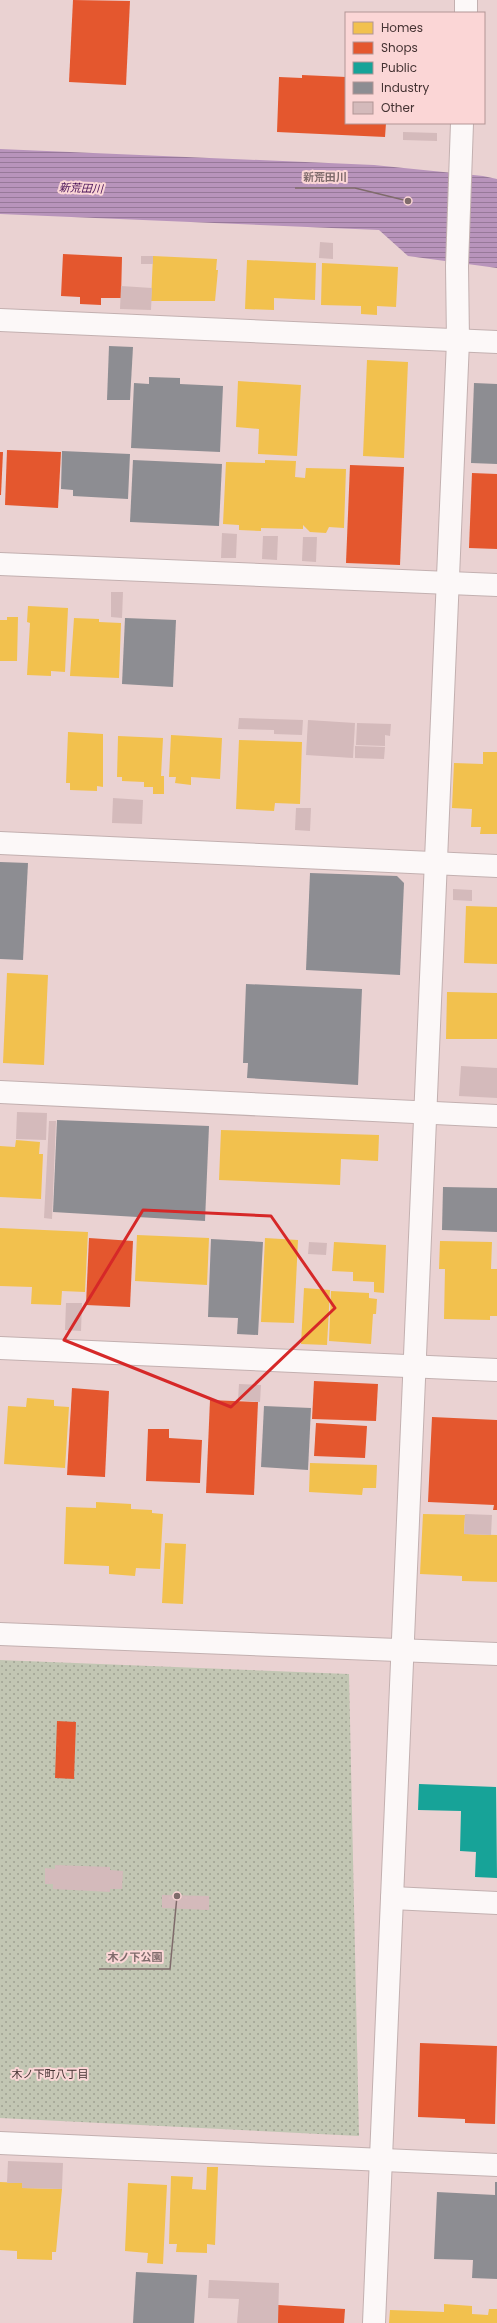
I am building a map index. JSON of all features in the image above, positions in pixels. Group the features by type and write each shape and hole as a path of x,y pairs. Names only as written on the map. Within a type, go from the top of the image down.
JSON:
{"street":[{"path":"466,0 466,12"},
{"path":"374,2323 458,340 457,266 462,124"},
{"path":"0,320 497,342"},
{"path":"0,564 497,585"},
{"path":"0,843 497,866"},
{"path":"0,1092 497,1116"},
{"path":"0,1348 497,1370"},
{"path":"0,1634 497,1654"},
{"path":"392,1898 497,1902"},
{"path":"0,2143 497,2165"}],"highlighted area":[{"path":"143,1210 271,1216 335,1308 231,1407 64,1340"}],"green space":[{"path":"0,1660 349,1674 359,2136 0,2118"}],"water":[{"path":"0,149 374,165 483,176 497,179 497,268 408,256 379,230 0,214"}],"building: Homes":[{"path":"153,256 217,259 216,270 218,270 215,301 151,301"},
{"path":"247,260 316,263 315,300 274,298 274,310 245,309"},
{"path":"322,263 398,267 396,307 377,306 377,315 361,314 361,306 321,305"},
{"path":"367,360 408,362 404,458 363,456"},
{"path":"238,381 301,385 297,456 258,454 259,429 236,427"},
{"path":"265,460 296,461 295,477 305,478 306,468 346,469 344,528 329,527 326,533 310,532 303,525 303,529 261,528 261,531 239,530 239,525 223,524 226,462 265,463"},
{"path":"28,606 68,608 65,672 51,671 51,676 27,675 30,623 27,622"},
{"path":"7,617 18,617 17,661 0,661 0,620 7,620"},
{"path":"74,618 99,619 99,622 121,623 119,678 70,676"},
{"path":"68,732 103,734 103,787 97,786 97,791 70,790 70,783 66,783"},
{"path":"171,735 222,738 220,779 191,777 191,785 175,783 176,777 169,777"},
{"path":"118,736 163,738 161,776 164,776 164,794 153,794 153,787 144,787 144,782 122,781 122,777 117,777"},
{"path":"239,740 302,742 300,804 275,803 274,811 236,809"},
{"path":"483,752 497,752 497,834 480,834 481,827 471,827 472,809 452,808 454,763 483,764"},
{"path":"466,906 497,907 497,964 464,963"},
{"path":"7,973 48,975 44,1065 3,1063"},
{"path":"447,992 497,993 497,1039 446,1039"},
{"path":"221,1130 379,1135 378,1161 341,1159 340,1185 219,1180"},
{"path":"16,1140 40,1142 39,1154 43,1154 41,1199 0,1197 0,1146 15,1147"},
{"path":"0,1228 88,1232 85,1292 62,1291 61,1305 31,1304 32,1287 0,1286"},
{"path":"137,1235 209,1238 207,1285 135,1281"},
{"path":"265,1238 298,1240 294,1323 261,1322"},
{"path":"440,1241 492,1242 491,1269 497,1269 497,1316 490,1316 490,1320 444,1319 445,1269 439,1269"},
{"path":"334,1242 386,1245 384,1293 374,1292 374,1282 353,1281 353,1272 332,1271"},
{"path":"304,1288 330,1290 327,1345 301,1344"},
{"path":"331,1291 369,1293 369,1298 377,1299 376,1314 373,1314 371,1344 329,1341"},
{"path":"27,1398 54,1400 54,1406 69,1407 65,1468 4,1464 8,1406 26,1407"},
{"path":"310,1463 377,1465 376,1488 363,1488 362,1495 309,1492"},
{"path":"96,1502 131,1504 131,1509 152,1510 152,1513 163,1514 160,1569 136,1568 135,1576 109,1574 109,1566 64,1564 66,1507 96,1508"},
{"path":"423,1514 465,1515 464,1534 497,1535 497,1582 462,1581 462,1576 420,1574"},
{"path":"165,1543 186,1544 183,1604 162,1603"},
{"path":"207,2167 218,2167 215,2245 207,2244 207,2253 176,2252 177,2244 169,2244 171,2176 193,2177 192,2189 206,2190"},
{"path":"0,2182 22,2183 22,2188 62,2189 56,2252 52,2252 52,2260 17,2259 17,2251 0,2250"},
{"path":"128,2183 167,2185 163,2264 147,2263 148,2253 125,2251"},
{"path":"444,2304 472,2306 472,2314 488,2315 489,2309 497,2309 497,2323 389,2323 390,2310 444,2312"}],"building: Shops":[{"path":"73,0 130,1 126,85 69,82"},
{"path":"302,75 345,77 345,124 386,124 385,137 277,132 279,77 302,78"},
{"path":"63,254 122,257 121,298 101,298 101,305 80,304 80,297 61,296"},
{"path":"7,450 61,452 58,508 5,505"},
{"path":"0,452 3,452 1,495 0,495"},
{"path":"350,465 404,467 400,565 346,563"},
{"path":"472,473 497,474 497,549 469,548"},
{"path":"89,1238 133,1241 130,1307 86,1305"},
{"path":"314,1381 378,1384 376,1421 312,1419"},
{"path":"72,1388 109,1391 105,1477 67,1475"},
{"path":"210,1400 258,1402 254,1495 206,1493"},
{"path":"432,1417 497,1420 497,1510 493,1510 494,1505 428,1502"},
{"path":"316,1423 367,1426 365,1458 314,1456"},
{"path":"148,1429 169,1429 169,1438 202,1440 200,1483 146,1481"},
{"path":"57,1721 76,1722 74,1779 55,1778"},
{"path":"420,2043 497,2046 495,2124 465,2123 465,2119 418,2117"},
{"path":"278,2305 345,2309 344,2323 278,2323"}],"building: Public":[{"path":"419,1784 496,1787 497,1878 475,1877 476,1852 460,1851 461,1811 418,1810"}],"building: Industry":[{"path":"109,346 133,347 130,400 107,400"},
{"path":"149,377 180,378 180,384 223,386 220,452 131,448 134,383 149,384"},
{"path":"474,383 497,384 497,464 471,463"},
{"path":"62,451 130,454 128,499 73,496 73,490 61,489"},
{"path":"133,460 222,464 219,526 130,522"},
{"path":"125,618 176,620 173,687 122,684"},
{"path":"0,862 28,863 23,960 0,959"},
{"path":"310,873 397,876 404,883 400,975 306,970"},
{"path":"246,984 362,989 358,1085 247,1078 248,1063 243,1063"},
{"path":"57,1120 209,1126 205,1221 53,1212"},
{"path":"443,1187 497,1188 497,1232 442,1230"},
{"path":"211,1239 263,1242 258,1335 237,1334 238,1318 208,1317"},
{"path":"264,1406 311,1408 308,1470 261,1467"},
{"path":"495,2182 497,2182 497,2279 472,2278 473,2260 434,2259 437,2192 495,2195"},
{"path":"136,2272 197,2275 194,2323 133,2323"}],"building: Other":[{"path":"403,132 437,133 437,141 403,140"},
{"path":"320,242 333,243 333,259 319,258"},
{"path":"141,256 153,256 153,264 141,264"},
{"path":"121,286 152,288 151,310 120,309"},
{"path":"222,533 237,534 236,558 221,558"},
{"path":"263,536 278,536 277,560 262,559"},
{"path":"303,537 317,537 316,562 302,561"},
{"path":"111,592 123,592 122,618 111,617"},
{"path":"239,718 303,720 302,735 274,734 274,730 238,729"},
{"path":"308,720 355,723 353,758 306,755"},
{"path":"357,723 391,724 390,736 385,735 385,746 356,745"},
{"path":"355,746 385,747 384,759 355,758"},
{"path":"113,798 143,800 142,824 112,823"},
{"path":"296,808 311,808 310,831 295,830"},
{"path":"453,889 472,890 472,901 453,900"},
{"path":"461,1066 497,1068 497,1098 459,1096"},
{"path":"17,1112 47,1113 46,1140 16,1139"},
{"path":"49,1121 56,1121 52,1219 44,1218"},
{"path":"309,1242 327,1243 326,1255 308,1254"},
{"path":"66,1303 82,1303 81,1331 65,1330"},
{"path":"239,1384 261,1385 260,1402 238,1400"},
{"path":"465,1514 492,1515 491,1535 464,1534"},
{"path":"55,1865 110,1867 110,1870 123,1871 122,1889 110,1889 110,1892 53,1889 53,1884 45,1884 45,1868 55,1869"},
{"path":"162,1895 209,1896 209,1910 162,1908"},
{"path":"8,2161 63,2163 62,2189 22,2188 22,2183 7,2183"},
{"path":"209,2280 279,2283 278,2323 237,2323 239,2299 208,2298"}],"place":[{"name":"新荒田川","path":"408,201"},
{"name":"木ノ下公園","path":"177,1896"}],"district":[{"name":"木ノ下町八丁目","path":"50,2074"}]}
